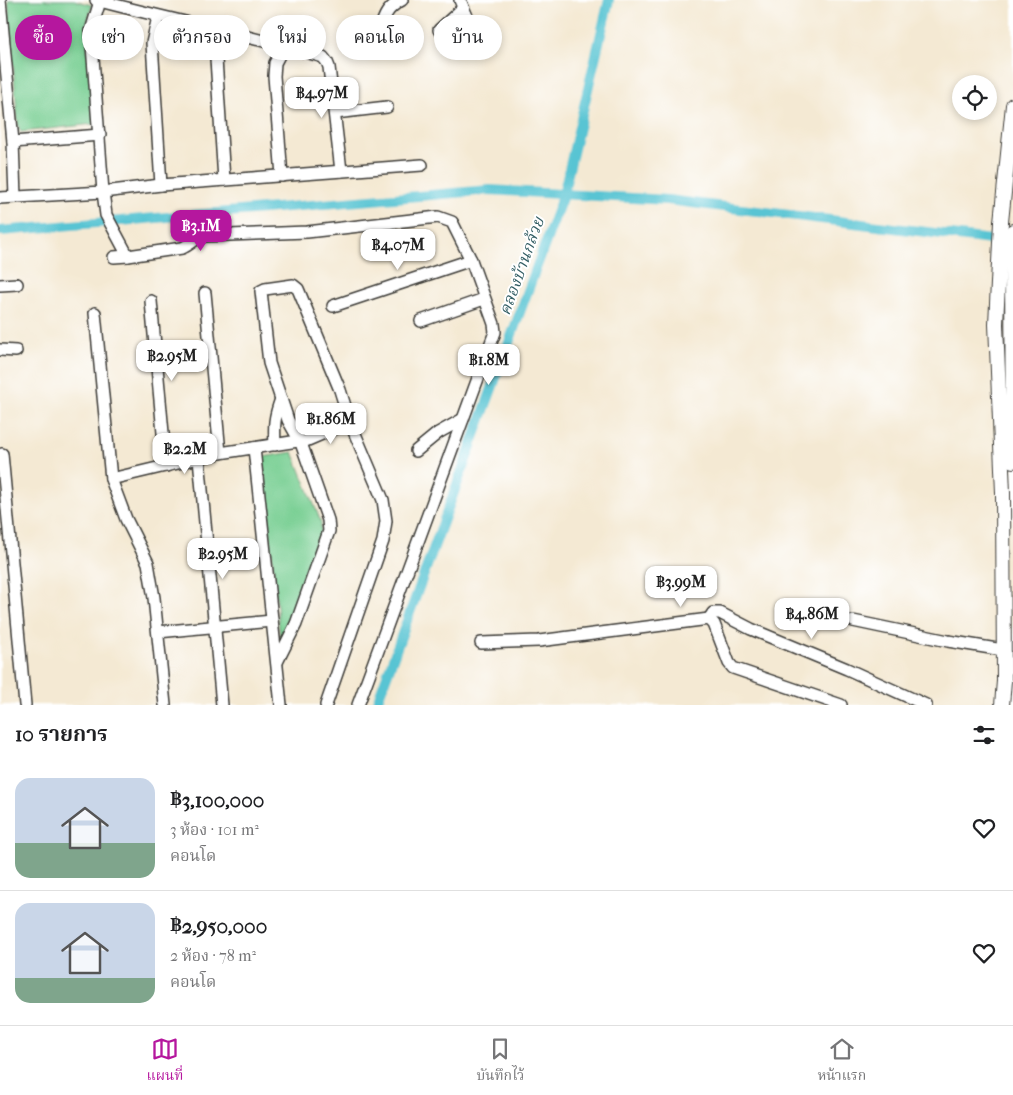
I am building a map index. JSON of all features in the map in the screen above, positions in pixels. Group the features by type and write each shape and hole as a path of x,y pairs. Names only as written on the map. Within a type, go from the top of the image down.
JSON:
{"street":[{"path":"0,0 13,142 15,197"},
{"path":"386,15 392,5 402,0"},
{"path":"128,256 106,215 91,31 98,1 154,15"},
{"path":"452,15 461,4"},
{"path":"154,34 152,43 161,185"},
{"path":"216,60 224,180"},
{"path":"277,60 274,76 282,176"},
{"path":"325,60 329,67 341,171"},
{"path":"1013,105 1001,222 1005,261 1013,461"},
{"path":"335,113 387,107"},
{"path":"13,142 100,135"},
{"path":"0,198 103,192 161,185 422,164"},
{"path":"114,258 182,248 188,246 197,238 204,236 307,232 438,217 452,222 470,260 494,324 495,332 358,705"},
{"path":"1002,705 1008,539 1003,493 996,324 1005,261 1013,231"},
{"path":"333,306 470,260"},
{"path":"0,285 17,284"},
{"path":"277,662 296,624 329,531 328,520 300,442 288,420 269,363 261,293 265,289 293,286 298,288 340,390 350,422 383,500 386,522 384,540 326,705"},
{"path":"205,293 220,453"},
{"path":"421,321 484,299"},
{"path":"151,301 166,466"},
{"path":"95,313 111,479 126,519 148,563 154,598 165,705"},
{"path":"0,350 16,350"},
{"path":"274,445 273,428 275,415 282,399"},
{"path":"416,451 438,433 463,419"},
{"path":"111,479 220,453 300,442 350,422"},
{"path":"254,448 281,705"},
{"path":"2,454 5,537 25,705"},
{"path":"199,458 222,705"},
{"path":"709,619 713,612 720,613 751,629 847,668 926,705"},
{"path":"481,643 539,641 709,619"},
{"path":"709,619 714,624 729,663 733,668 841,705"},
{"path":"158,632 272,621"},
{"path":"853,621 948,641 1003,650"}],"green space":[{"path":"8,0 74,0 92,5 89,15 82,15 82,60 89,60 94,124 21,132 18,126"},
{"path":"293,452 321,522 321,535 283,637 280,639 263,457"}],"waterway":[{"name":"คลองบ้านกล้วย","path":"376,705 563,195 609,0"},
{"path":"0,231 490,190 668,200 1007,242"}]}
